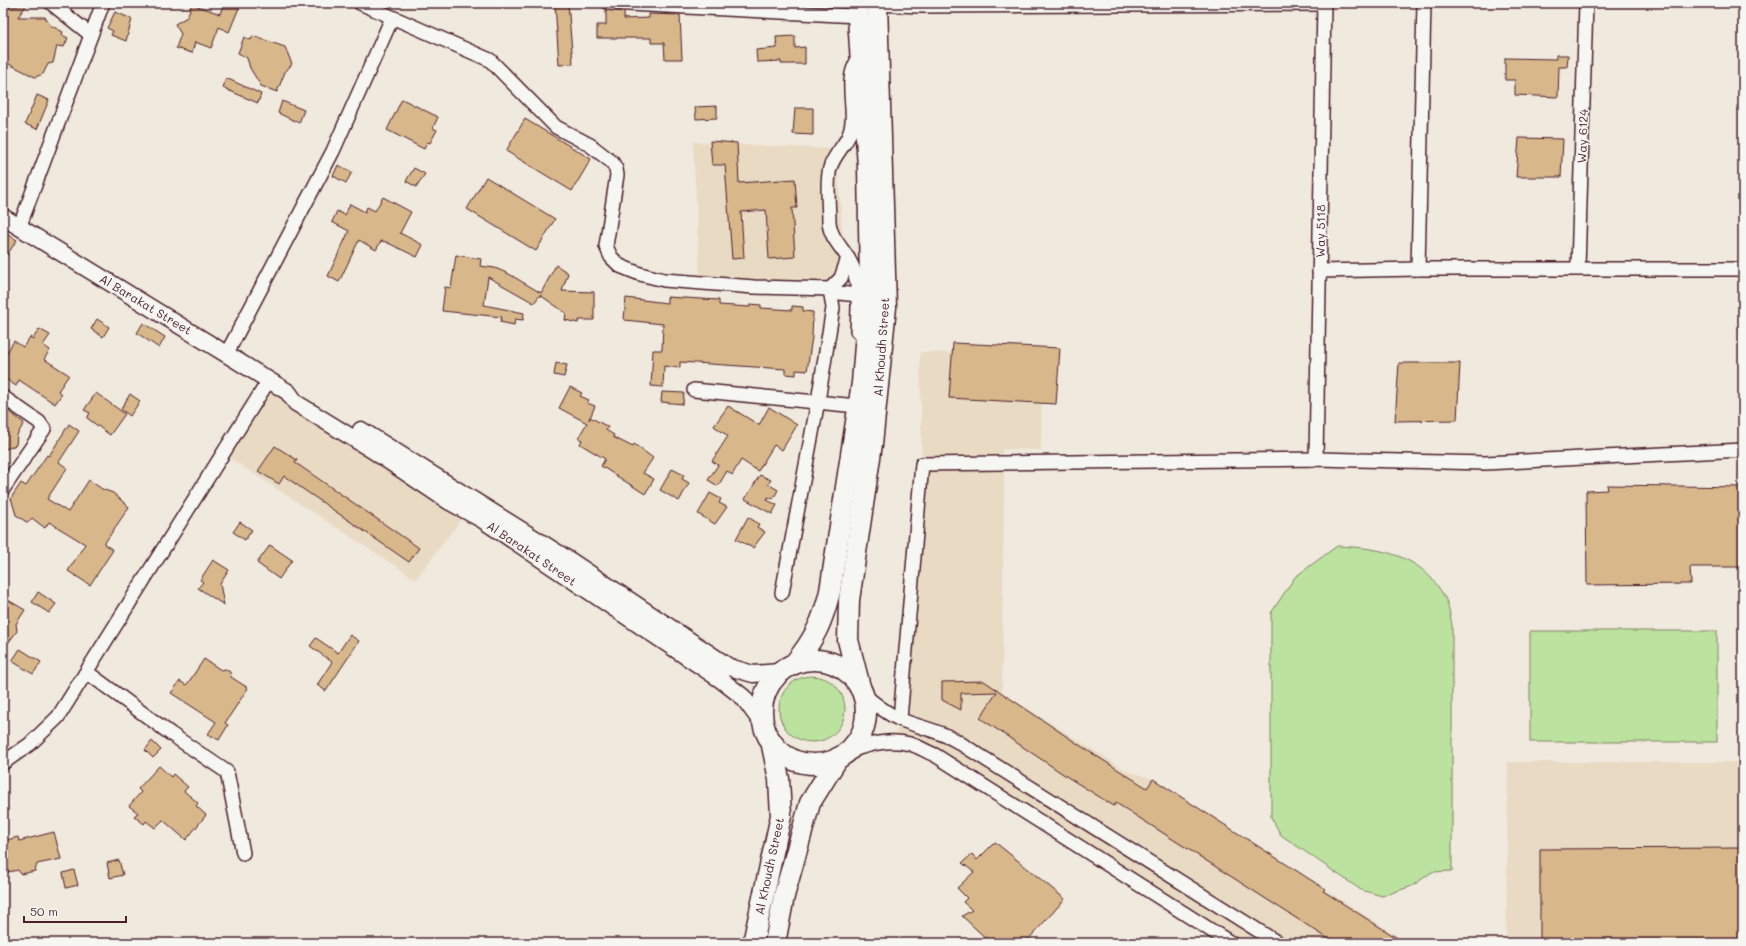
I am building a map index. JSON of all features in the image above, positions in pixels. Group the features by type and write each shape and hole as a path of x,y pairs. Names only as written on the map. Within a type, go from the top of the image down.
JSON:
{"main road":[{"name":"Al Khoudh Street","path":"862,691 848,640 849,600 872,444 886,307 877,4"},
{"name":"Al Khoudh Street","path":"787,668 808,647 825,612 830,591 862,375 870,282 870,248 868,167 857,10"},
{"path":"809,660 824,660 839,666 851,674 862,691 866,710 865,725 859,739 843,754 824,763 809,763 794,760 781,752 768,734 762,712 764,698 770,684 787,668 809,660"},
{"name":"Al Khoudh Street","path":"753,943 781,816 779,779 768,734"},
{"name":"Al Khoudh Street","path":"775,943 784,896 810,804 843,754"}],"street":[{"path":"51,3 91,35"},
{"path":"19,228 103,3"},
{"path":"360,3 490,60 556,127 590,145 612,162 616,169 616,175 606,246 611,257 620,266 640,274 686,283 830,289 839,293 858,295"},
{"path":"609,3 857,10"},
{"path":"1418,269 1424,3"},
{"name":"Way 6124","path":"1578,268 1586,3"},
{"path":"877,4 1324,4"},
{"name":"Way 5118","path":"1316,459 1324,4"},
{"path":"227,353 333,151 392,18"},
{"path":"860,56 851,78 851,132 842,149 833,161 829,174 830,229 834,239 848,258 855,275 858,295 857,346 862,375"},
{"name":"Al Barakat Street","path":"3,217 227,353 288,392 296,403 377,453 450,502 483,520 732,687 743,697 768,734"},
{"path":"830,289 841,278 848,258"},
{"path":"1319,271 1578,268 1743,270"},
{"path":"782,593 818,401 833,308 830,289"},
{"path":"3,763 30,744 58,717 88,673 269,380"},
{"path":"694,390 857,406"},
{"name":"Al Barakat Street","path":"288,392 298,393 383,443 569,560 729,667 753,674 787,668"},
{"path":"3,397 39,422 44,429 3,489"},
{"path":"900,719 922,464 1316,459 1486,463 1743,450"},
{"path":"450,502 456,498 549,554 569,560"},
{"path":"88,673 171,734 227,772 242,853"},
{"path":"862,691 878,707 900,719 940,732 955,740 1278,943"},
{"path":"843,754 879,742 893,742 909,744 935,755 1231,943"}],"shaded area":[{"path":"693,142 847,150 838,172 842,233 850,248 859,275 826,281 760,281 700,277"},
{"path":"920,352 1042,355 1041,450 1002,449 1004,474 1002,693 1127,771 1153,779 1408,943 1231,943 935,755 893,742 900,719 922,464"},
{"path":"269,380 471,506 416,579 223,454"},
{"path":"1508,762 1743,762 1743,943 1506,943"}],"green space":[{"path":"1337,546 1384,552 1399,556 1412,563 1425,572 1436,583 1445,598 1452,625 1452,871 1432,872 1412,886 1382,896 1361,890 1281,835 1271,817 1271,613 1295,577"},
{"path":"1530,631 1717,631 1717,742 1530,742"},
{"path":"812,676 825,679 835,686 842,696 845,709 842,722 835,732 825,739 812,742 799,739 789,732 782,722 779,709 782,696 789,686 799,679"}],"building":[{"path":"224,3 241,3 229,32 219,27 211,48 195,42 192,53 176,48 181,34 175,24 187,17 192,4 220,14"},
{"path":"555,3 568,3 573,64 559,65"},
{"path":"27,4 18,17 45,17 50,25 63,32 62,35 68,38 64,47 57,46 53,63 48,64 43,74 35,77 3,61 3,52 7,45 3,43 3,9"},
{"path":"606,10 624,12 624,19 649,18 649,14 680,15 682,59 665,59 664,43 651,43 651,38 597,38 597,25 606,25"},
{"path":"115,12 132,19 126,41 111,35 113,31 107,28"},
{"path":"253,36 285,47 292,64 285,72 277,92 261,86 250,68 247,58 238,53 244,37 251,40"},
{"path":"795,36 795,48 805,47 805,64 781,64 781,61 757,62 756,50 777,48 776,37"},
{"path":"1556,55 1568,55 1567,67 1559,67 1558,97 1515,95 1515,80 1505,80 1505,58 1556,59"},
{"path":"226,78 261,94 258,103 223,88"},
{"path":"37,95 49,100 37,129 25,124"},
{"path":"402,99 438,117 433,128 437,130 430,143 427,142 424,149 387,130"},
{"path":"282,101 304,110 299,123 278,113"},
{"path":"717,106 717,118 696,119 695,107"},
{"path":"795,108 813,108 813,135 793,134"},
{"path":"525,119 591,159 572,191 506,151"},
{"path":"1519,138 1563,139 1561,177 1516,177"},
{"path":"710,141 737,143 739,183 795,179 797,208 792,208 795,257 769,259 766,210 741,212 744,258 732,259 725,165 712,165"},
{"path":"338,165 352,172 346,183 333,176"},
{"path":"414,168 425,174 416,187 406,181"},
{"path":"486,177 555,219 536,251 467,209"},
{"path":"383,197 411,212 400,233 423,245 417,257 386,242 381,241 376,250 359,240 339,282 328,276 349,231 332,222 337,211 345,215 350,204 365,212 367,207 375,211"},
{"path":"3,232 17,240 3,261"},
{"path":"456,255 481,259 480,266 495,268 509,274 541,293 556,265 568,273 562,291 594,292 594,320 579,320 578,323 565,320 566,313 540,295 534,303 488,277 484,305 524,313 523,320 515,319 514,325 500,322 502,317 442,311 445,287 451,288"},
{"path":"667,297 719,300 719,305 750,307 750,304 761,305 761,308 792,310 792,306 803,307 803,311 813,312 812,337 807,371 796,370 796,375 785,374 785,369 680,362 680,368 664,366 663,387 651,386 653,350 662,350 663,324 624,320 626,298 667,303"},
{"path":"97,319 109,327 103,337 91,329"},
{"path":"143,323 165,337 159,348 137,333"},
{"path":"39,329 50,335 43,345 50,350 44,359 69,375 58,391 62,394 55,404 19,380 16,386 3,377 3,349 7,352 14,341 23,347 30,337 33,339"},
{"path":"953,343 1060,348 1056,404 949,398"},
{"path":"556,363 567,365 564,377 554,375"},
{"path":"1399,363 1460,363 1457,420 1395,421"},
{"path":"570,387 582,393 580,396 589,400 587,403 595,406 590,417 608,427 606,430 614,435 613,437 633,447 634,444 653,458 643,473 654,479 645,494 601,466 605,459 580,444 582,440 578,438 587,423 559,408"},
{"path":"662,392 684,393 683,404 661,402"},
{"path":"96,393 125,414 110,435 87,418 90,413 84,410"},
{"path":"130,394 140,401 130,416 121,409"},
{"path":"728,406 759,425 769,407 797,425 782,450 774,445 758,471 741,460 732,475 727,471 718,486 708,480 718,465 712,461 728,436 714,426"},
{"path":"3,407 24,423 17,435 16,445 3,450"},
{"path":"69,424 79,431 59,462 67,468 47,499 68,512 89,480 102,489 113,493 129,507 104,544 113,550 90,585 68,571 85,544 49,522 45,528 32,518 28,523 16,515 11,498 21,483 26,486 47,455 49,456"},
{"path":"275,446 297,460 295,463 419,548 409,562 284,476 279,484 258,471"},
{"path":"672,469 684,475 682,479 689,483 679,501 660,490"},
{"path":"760,475 771,480 768,484 778,490 773,499 768,497 767,500 777,505 772,514 745,499"},
{"path":"1607,485 1743,487 1743,567 1690,567 1691,584 1587,585 1586,491 1608,490"},
{"path":"710,493 721,499 719,503 727,507 715,524 698,514"},
{"path":"748,517 759,524 757,527 765,532 753,548 736,539"},
{"path":"240,522 252,530 245,540 233,532"},
{"path":"270,545 292,560 279,579 257,563"},
{"path":"213,560 229,570 220,584 224,605 198,588 203,582 200,580"},
{"path":"38,592 56,604 49,613 32,602"},
{"path":"3,597 25,610 16,624 17,631 3,650"},
{"path":"350,635 359,641 326,691 317,685 332,662 310,646 316,638 338,653"},
{"path":"20,649 41,662 33,674 12,661"},
{"path":"204,659 221,670 225,669 230,672 231,677 248,688 225,723 228,725 219,740 208,734 216,722 171,693 180,681 186,685 188,683"},
{"path":"984,681 1147,788 1153,779 1325,889 1323,891 1405,943 1335,943 1116,803 1114,806 1069,778 980,718 997,692 961,693 961,710 942,700 942,682"},
{"path":"152,741 161,750 153,758 145,750"},
{"path":"159,766 171,777 173,774 188,787 184,791 198,803 196,806 206,815 186,840 163,820 155,828 146,821 144,824 134,816 138,813 129,806 141,792 138,789"},
{"path":"54,832 61,859 37,864 35,871 21,874 18,870 3,873 3,841 18,837 19,841"},
{"path":"995,842 1065,899 1025,943 991,943 962,916 972,910 963,902 967,898 957,888 974,872 962,863 972,854 977,860"},
{"path":"1743,848 1742,943 1540,943 1540,849"},
{"path":"119,860 123,875 110,878 107,863"},
{"path":"74,870 78,885 66,888 63,873"}]}
